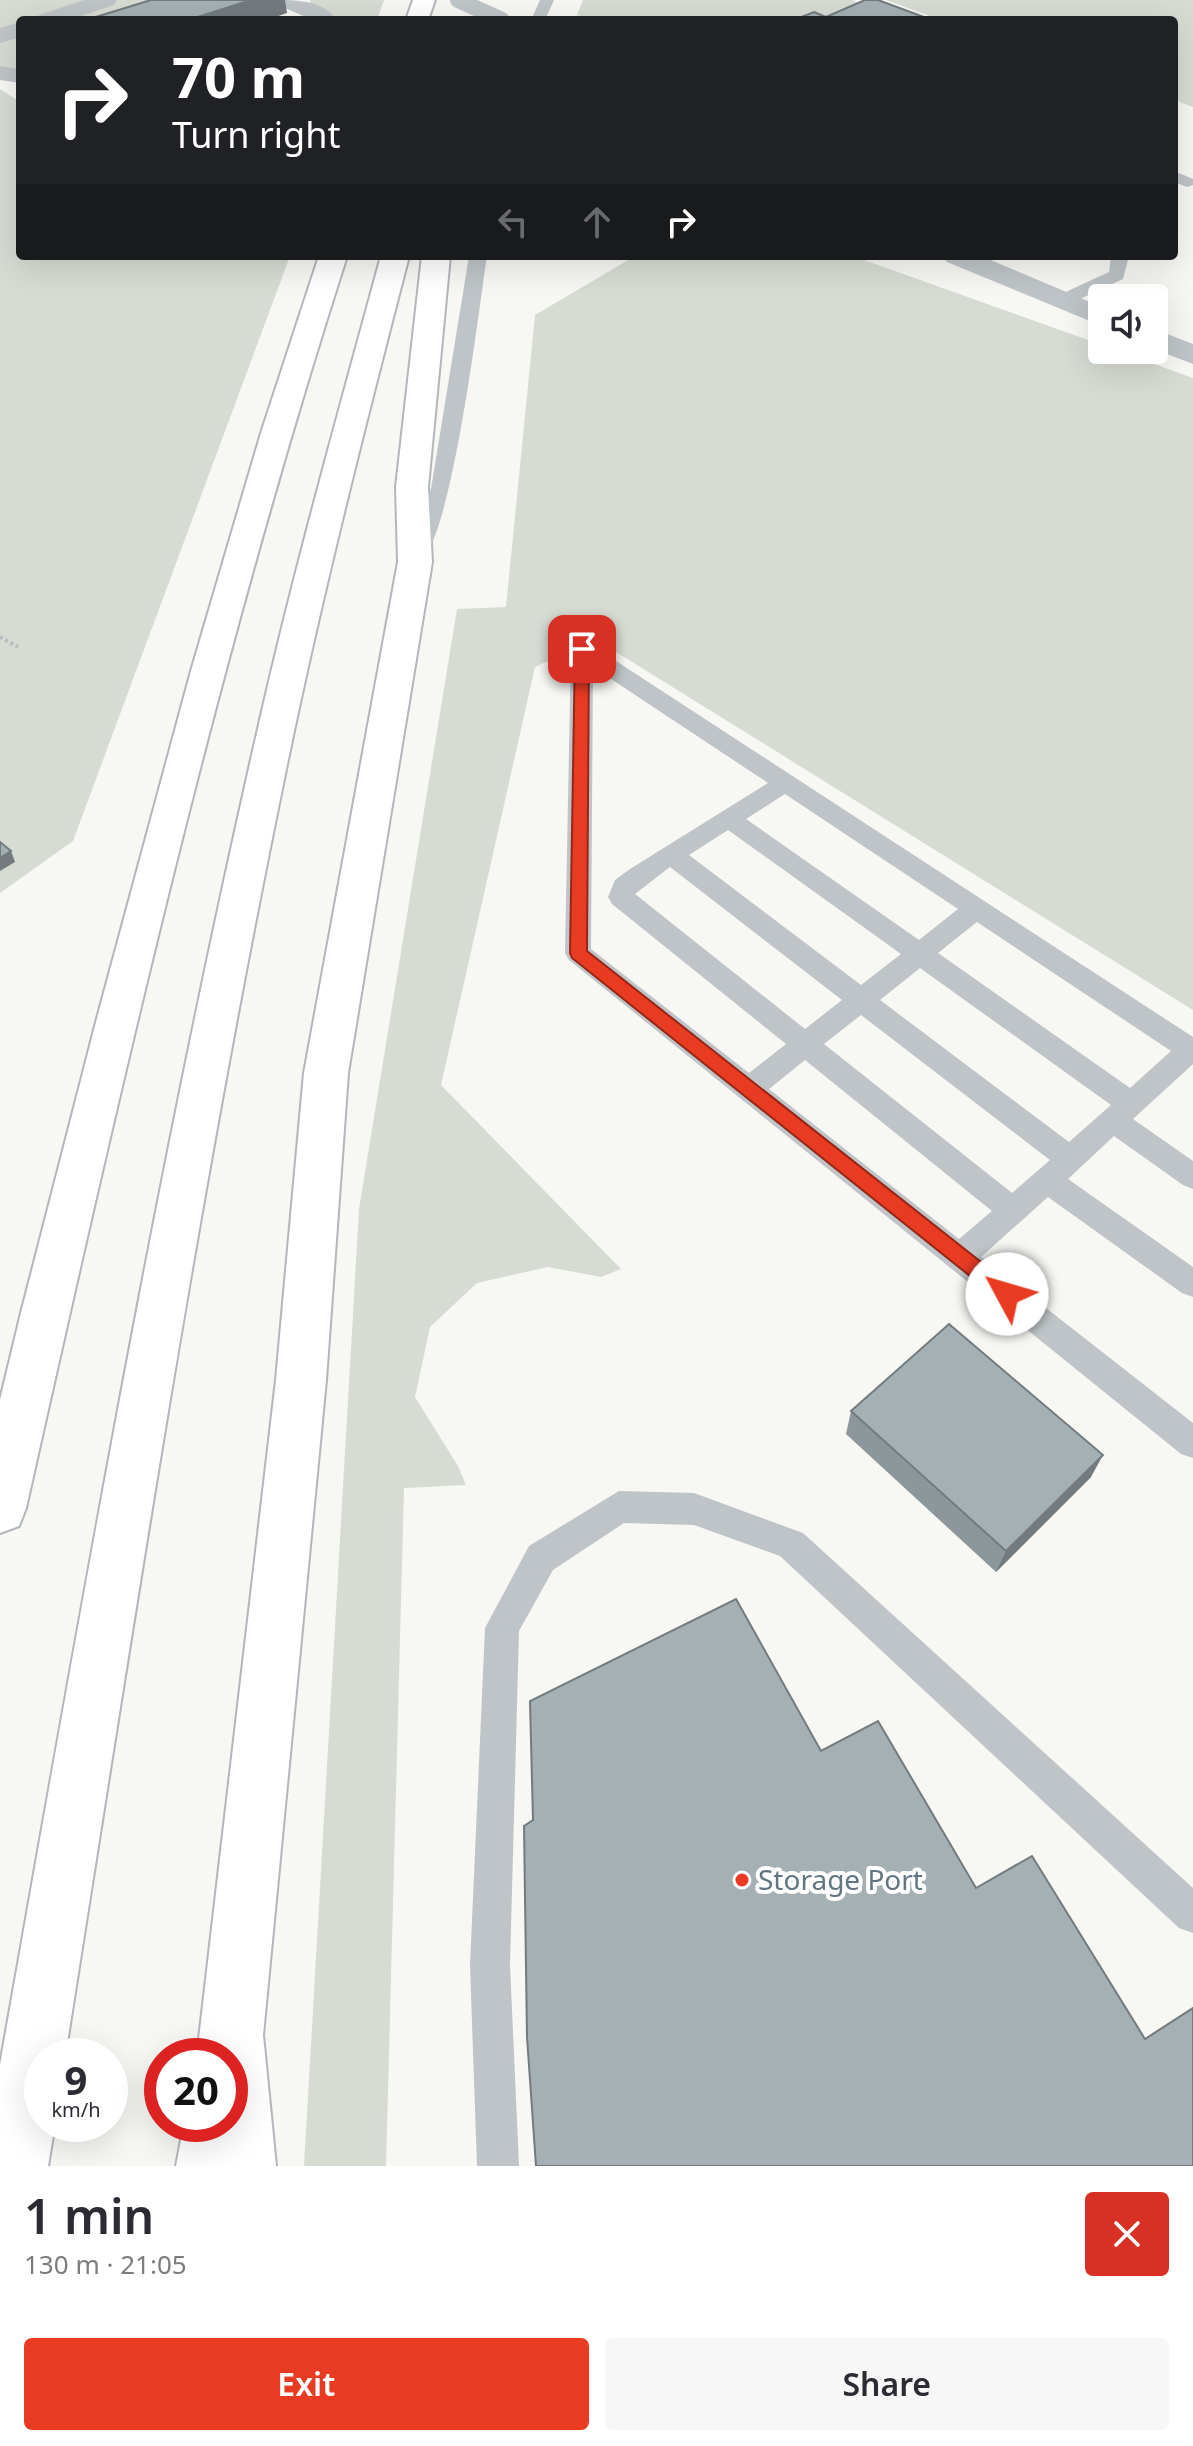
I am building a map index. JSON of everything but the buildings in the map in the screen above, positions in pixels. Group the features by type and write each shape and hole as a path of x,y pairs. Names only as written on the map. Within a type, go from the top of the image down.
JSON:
{"highway":[{"path":"0,1508 127,974 240,558 294,370 332,260"},
{"path":"15,2166 202,1079 314,557 394,260"},
{"path":"231,2038 301,1380 326,1073 415,562 412,487 436,260"},
{"path":"209,2166 213,2142"},
{"path":"240,2142 243,2166"}],"street":[{"path":"59,16 106,0"},
{"path":"286,0 322,16"},
{"path":"967,260 1088,311"},
{"path":"1168,344 1193,355"}],"lane":[{"path":"458,0 493,16"},
{"path":"415,562 441,489 477,260"},
{"path":"1063,300 1117,275 1119,260"},
{"path":"960,1257 1192,1050 582,649 578,953 1193,1443"},
{"path":"785,783 624,886 621,897 1013,1211"},
{"path":"728,818 922,953 1122,1112 1193,1177"},
{"path":"671,855 1070,1159"},
{"path":"749,1089 976,909"},
{"path":"1047,1180 1193,1284"},
{"path":"498,2166 490,1965 502,1628 541,1558 619,1507 694,1509 791,1544 1193,1914"}],"path":[{"path":"0,637 18,647"}],"shaded area":[{"path":"0,0 232,0 181,16 16,16 16,72 0,77"},
{"path":"311,0 384,0 378,16 335,16 309,4"},
{"path":"583,0 853,0 864,7 849,16 577,15"},
{"path":"886,0 1193,0 1193,107 1178,101 1178,16 930,16"},
{"path":"0,89 16,99 16,260 289,260 73,841 0,893"},
{"path":"628,260 864,260 1088,340 1088,364 1154,364 1193,378 1193,1010 595,639 535,667 441,1085 621,1269 601,1277 548,1267 477,1283 430,1327 415,1397 458,1466 466,1485 404,1488 386,2166 304,2166 359,1209 457,609 506,607 535,315"}],"place":[{"name":"Storage Port","path":"742,1880"}],"route":[{"path":"582,649 578,953 1007,1294"}]}
